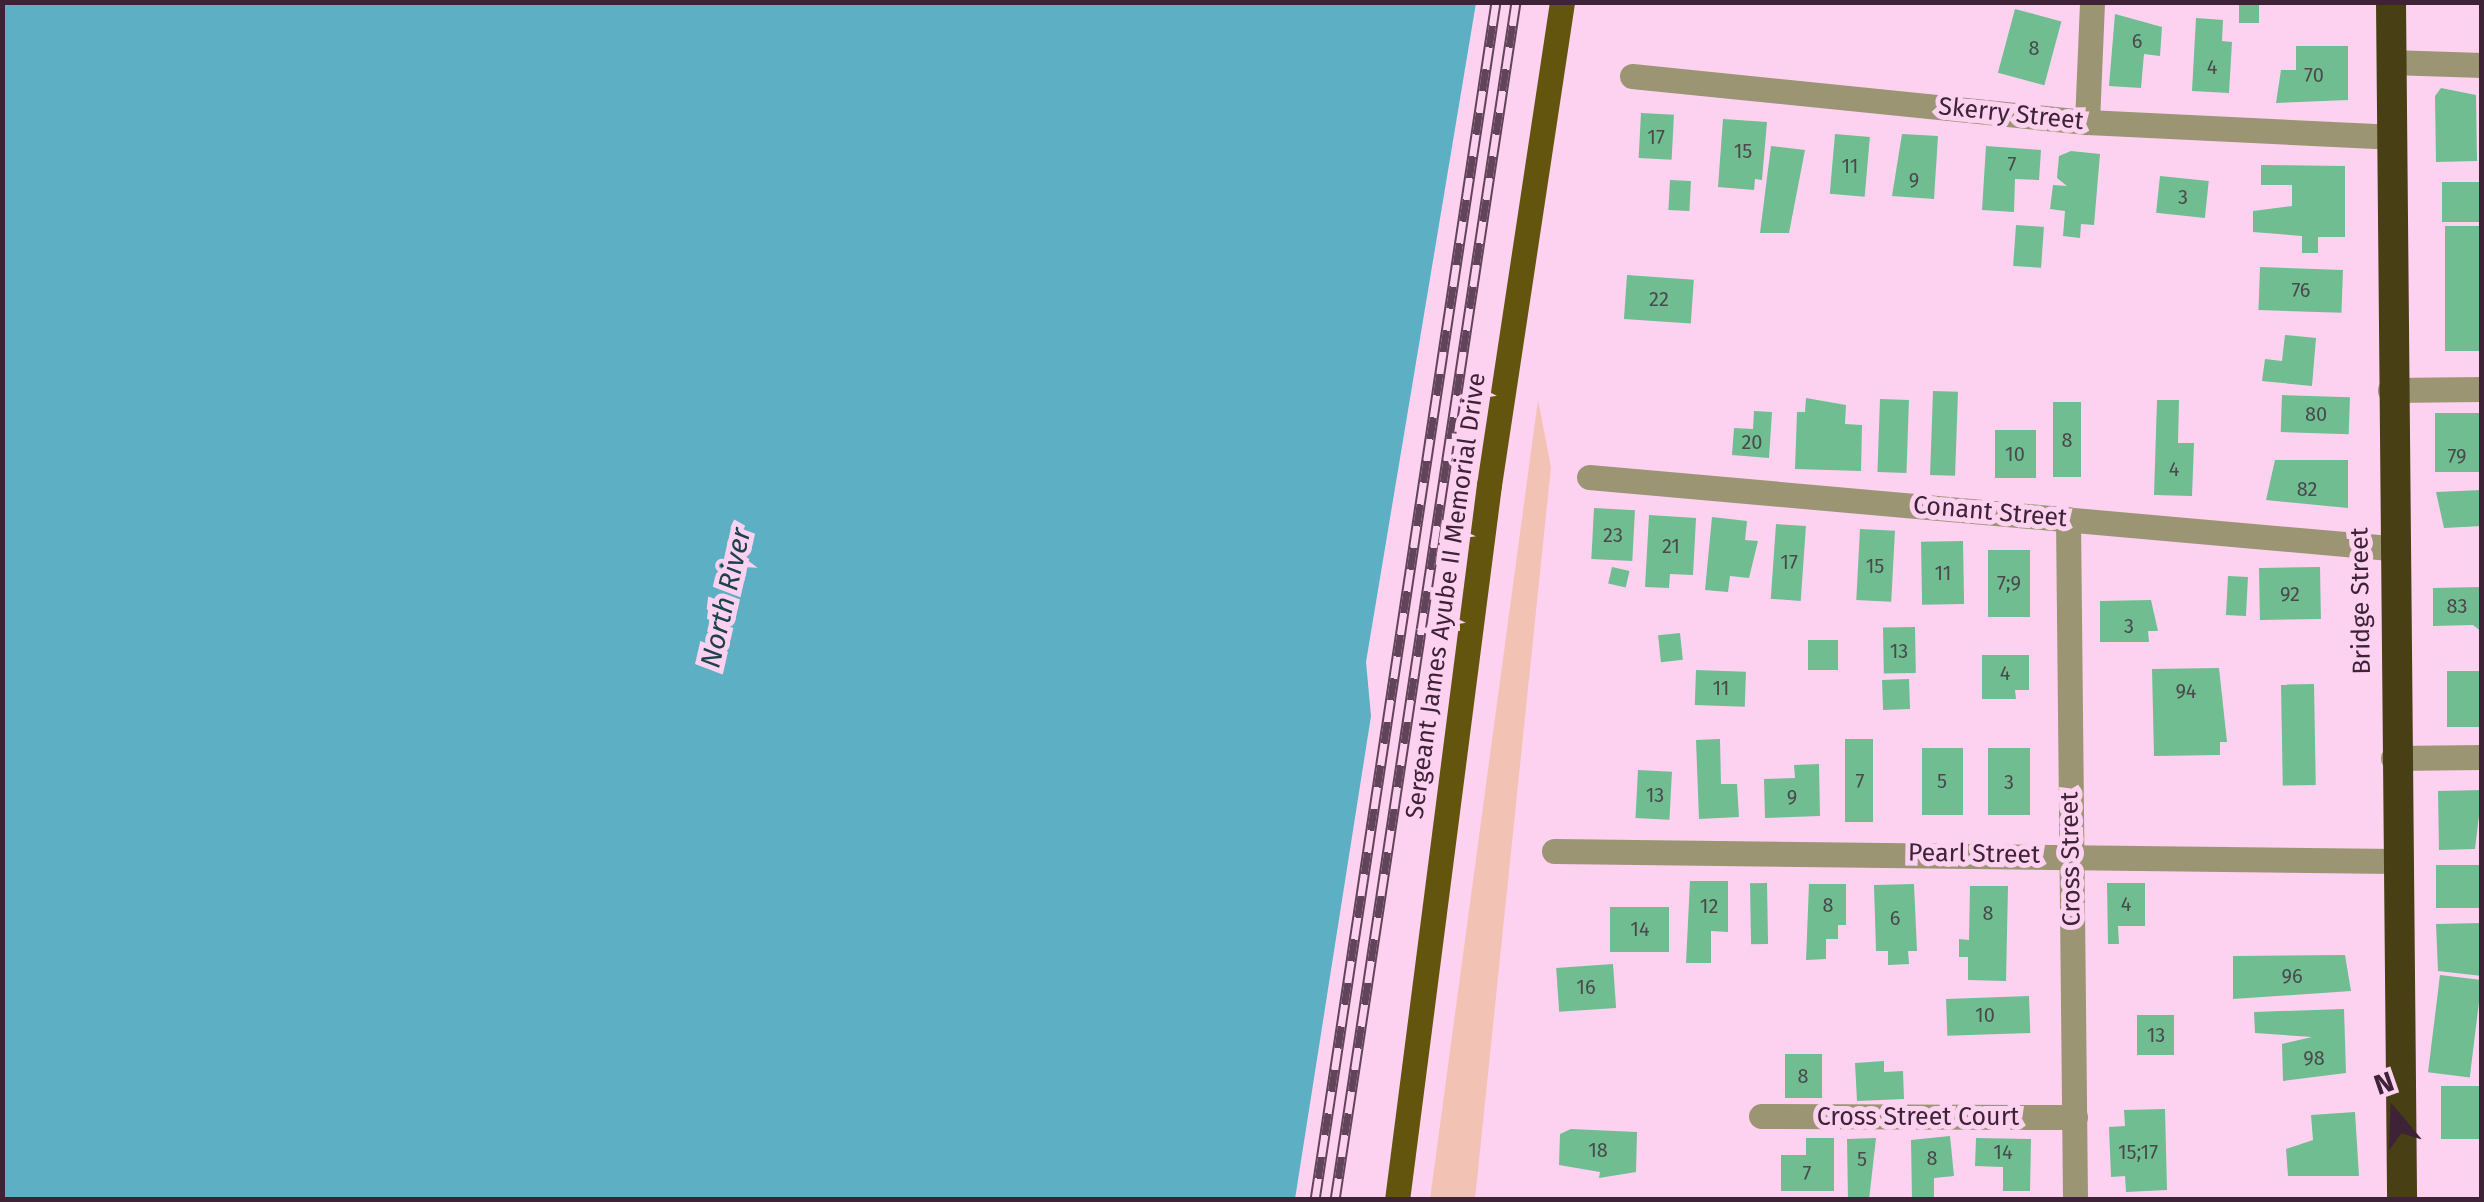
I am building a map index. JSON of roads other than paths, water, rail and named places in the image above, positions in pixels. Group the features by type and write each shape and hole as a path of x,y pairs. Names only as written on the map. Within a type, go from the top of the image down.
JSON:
{"highway":[{"name":"Bridge Street","path":"2390,2 2390,548 2402,1200"}],"main road":[{"name":"Sergeant James Ayube II Memorial Drive","path":"1397,1200 1489,485 1562,2"}],"street":[{"path":"2086,122 2092,2"},
{"path":"2390,62 2482,65"},
{"name":"Skerry Street","path":"1632,76 2086,122 2390,137"},
{"path":"2390,390 2482,389"},
{"name":"Conant Street","path":"1589,477 2390,548"},
{"name":"Cross Street","path":"2068,519 2075,1200"},
{"path":"2394,758 2482,757"},
{"name":"Pearl Street","path":"1554,851 2395,861"},
{"name":"Cross Street Court","path":"1761,1116 2075,1118"}],"water":[{"name":"North River","path":"2,3 1476,3 1366,662 1371,716 1295,1199 3,1199"}],"railway":[{"path":"1315,1200 1496,2"},
{"path":"1335,1200 1516,2"}]}
